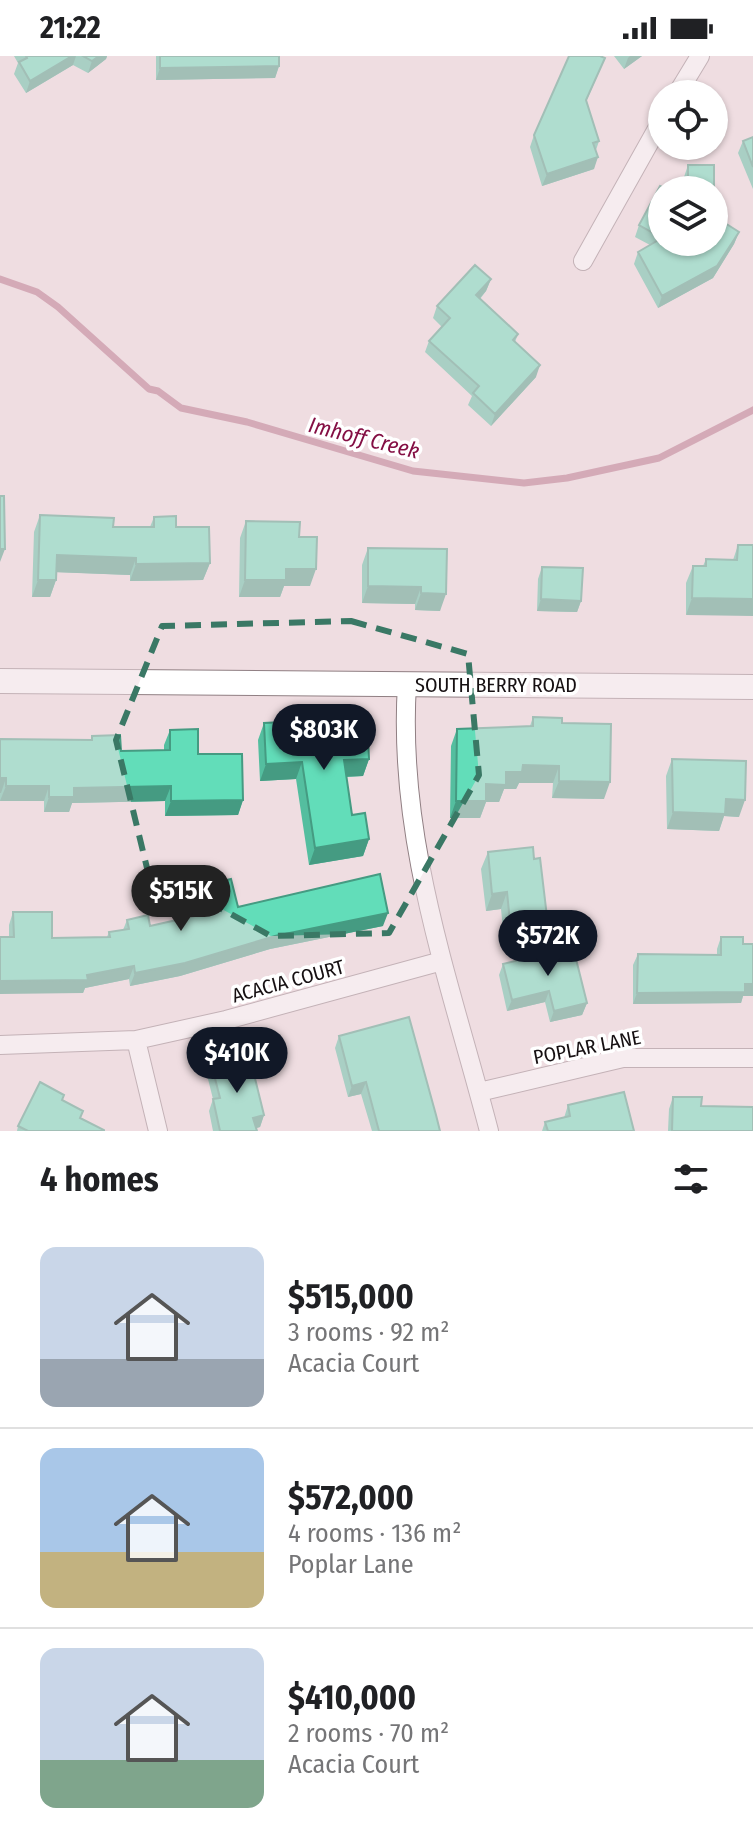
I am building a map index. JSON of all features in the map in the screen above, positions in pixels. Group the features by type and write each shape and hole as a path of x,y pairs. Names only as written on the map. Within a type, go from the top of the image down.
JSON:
{"street":[{"path":"685,80 700,56"},
{"path":"583,261 648,145"},
{"name":"SOUTH BERRY ROAD","path":"0,681 753,687"},
{"path":"407,684 404,724 409,818 442,961 489,1131"},
{"name":"ACACIA COURT","path":"0,1045 136,1040 226,1020 442,961"},
{"path":"136,1040 158,1131"},
{"name":"POPLAR LANE","path":"479,1092 623,1058 753,1058"}],"highlighted area":[{"path":"351,621 468,654 479,775 389,933 271,936 147,868 116,740 162,626"}],"building":[{"path":"26,56 72,56 30,81 19,62"},
{"path":"160,56 279,56 279,66 160,68"},
{"path":"569,56 605,58 586,100 599,141 593,143 598,157 547,174 534,135"},
{"path":"753,137 753,167 743,141"},
{"path":"688,165 714,165 714,176 688,176"},
{"path":"648,208 648,230 639,225"},
{"path":"728,225 739,232 728,249"},
{"path":"648,246 648,256 723,256 717,266 662,296 638,252"},
{"path":"475,265 491,279 476,295 518,334 513,340 540,365 495,414 473,393 479,386 429,341 450,318 437,306"},
{"path":"0,496 4,496 5,549 0,549"},
{"path":"40,515 114,518 113,527 154,527 154,517 176,516 176,527 209,527 210,563 136,564 136,558 57,555 56,580 38,580"},
{"path":"246,521 300,522 299,537 317,537 316,569 286,569 286,580 245,580"},
{"path":"738,545 753,545 753,599 692,598 693,566 706,566 706,559 737,560"},
{"path":"368,548 447,549 446,594 421,593 421,587 368,586"},
{"path":"542,567 583,568 581,601 541,599"},
{"path":"533,717 562,718 562,723 611,724 610,782 559,781 559,766 523,765 522,772 506,772 506,785 486,784 486,801 456,801 457,729 533,726"},
{"path":"367,718 369,759 344,760 352,815 365,813 369,839 315,848 302,762 266,764 264,723"},
{"path":"198,729 198,754 242,754 243,800 171,801 171,786 74,788 74,797 49,797 49,786 6,786 6,778 0,778 0,739 92,740 92,736 120,735 121,751 170,750 170,730"},
{"path":"672,759 746,761 745,800 726,799 725,814 673,812"},
{"path":"533,847 534,859 540,858 547,917 510,922 507,892 492,894 488,852"},
{"path":"380,874 388,913 275,936 185,963 135,973 134,966 87,975 88,980 0,981 0,937 14,937 13,912 52,912 52,938 110,937 109,932 129,929 127,920 148,915 150,926 217,911 210,884 231,879 238,907"},
{"path":"721,937 743,937 743,944 753,944 753,984 745,984 745,992 637,993 638,954 721,955"},
{"path":"573,947 587,1003 554,1011 549,991 512,1000 503,964"},
{"path":"409,1017 440,1131 379,1131 366,1082 352,1086 339,1036"},
{"path":"249,1054 264,1115 253,1118 257,1131 220,1131 213,1099 220,1098 211,1063"},
{"path":"40,1082 64,1095 62,1100 83,1111 80,1118 104,1131 28,1131 18,1126"},
{"path":"624,1092 634,1131 548,1131 545,1122 570,1116 568,1105"},
{"path":"673,1097 702,1097 701,1106 753,1107 753,1131 672,1131"}],"waterway":[{"name":"Imhoff Creek","path":"0,279 37,292 58,307 149,389 158,391 181,408 247,422 413,471 524,483 567,478 659,458 753,410"}]}
